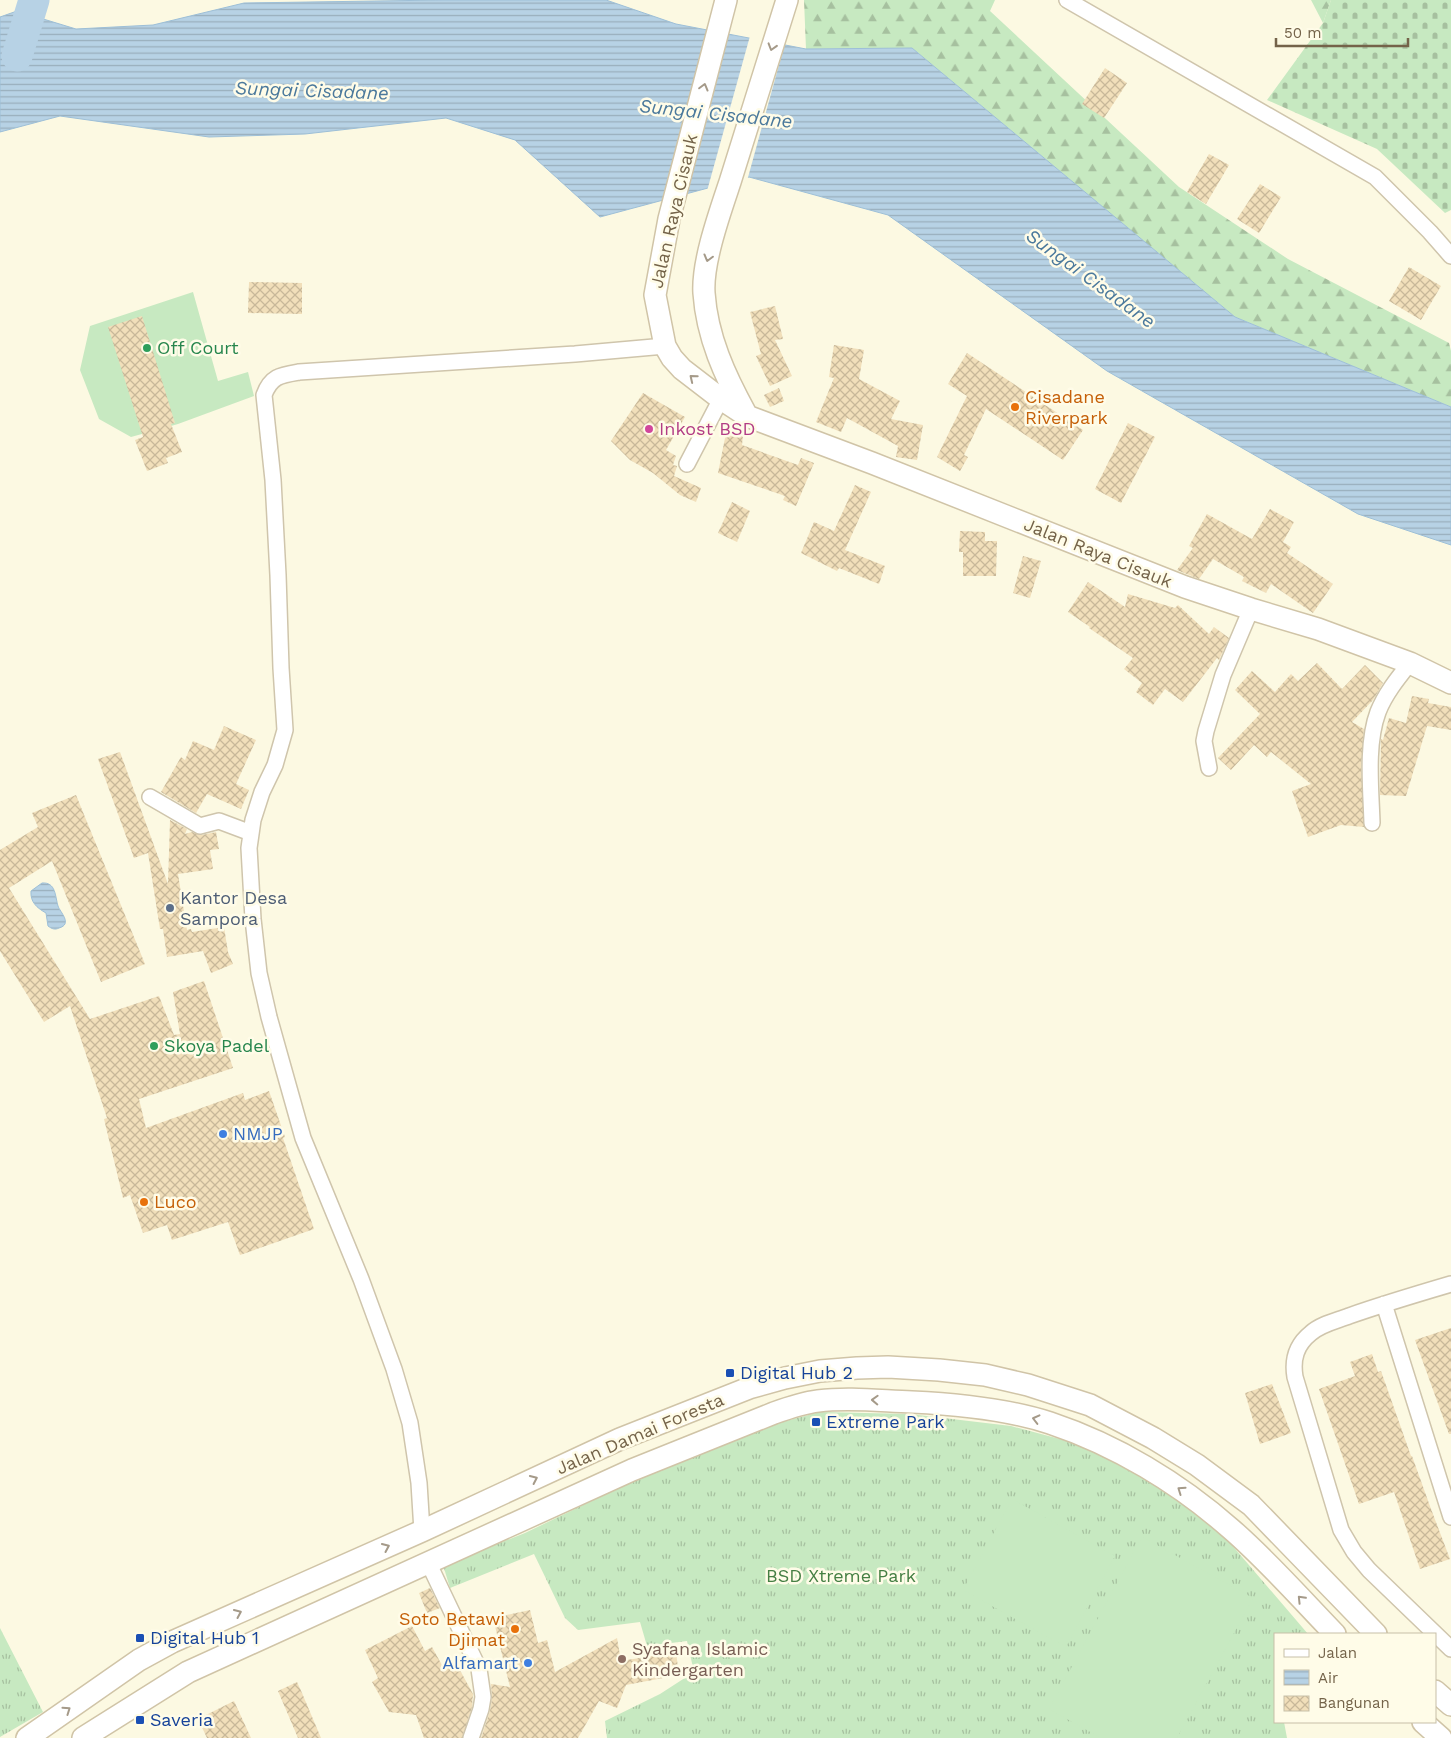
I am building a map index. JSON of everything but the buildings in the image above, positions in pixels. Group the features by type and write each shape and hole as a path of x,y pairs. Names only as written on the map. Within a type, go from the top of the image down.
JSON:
{"main road":[{"name":"Jalan Raya Cisauk","path":"726,0 669,219 655,295 665,346 672,358 682,369 725,391 748,416 872,463 1184,587 1318,629 1410,663 1451,683"},
{"name":"Jalan Raya Cisauk","path":"725,391 707,325 704,291 706,266 721,211 787,0"},
{"name":"Jalan Damai Foresta","path":"27,1738 138,1660 172,1642 422,1531 620,1439 750,1388 820,1371 857,1368 888,1367 939,1370 985,1375 1028,1385 1090,1406 1153,1438 1197,1465 1251,1505 1375,1633"},
{"name":"Jalan Damai Foresta","path":"83,1738 188,1672 632,1470 774,1414 817,1401 934,1403 1013,1414 1049,1422 1084,1436 1159,1475 1204,1506 1232,1530 1334,1633"},
{"path":"620,1439 632,1470"},
{"path":"172,1642 188,1672"},
{"path":"1436,1692 1451,1705"},
{"path":"1424,1723 1441,1738"}],"street":[{"path":"1067,0 1376,177 1451,256"},
{"path":"422,1531 415,1453 410,1423 400,1387 361,1279 303,1138 269,1017 260,973 253,919 251,833 262,792 275,765 285,730 274,489 264,395 268,384 281,375 328,369 575,354 665,346"},
{"path":"687,464 725,391"},
{"path":"1209,768 1204,740 1206,731 1223,675 1251,609"},
{"path":"1372,824 1371,758 1378,712 1388,692 1410,663"},
{"path":"150,797 200,826 219,821 251,833"},
{"path":"1434,1633 1369,1570 1354,1552 1341,1530 1293,1365 1294,1357 1300,1345 1320,1327 1384,1304 1451,1284"},
{"path":"1384,1304 1451,1517"},
{"path":"428,1562 479,1669 482,1697 481,1709 471,1738"},
{"path":"1436,1635 1451,1649"}],"green space":[{"path":"804,0 995,0 990,11 1179,187 1288,259 1449,343 1451,351 1451,407 1235,317 912,48 806,49"},
{"path":"1311,0 1331,0 1323,23"},
{"path":"1331,0 1451,0 1451,210 1445,213 1377,149 1267,100 1323,23"},
{"name":"Off Court","path":"193,292 218,381 248,372 254,396 178,424 131,437 99,419 80,370 90,326"},
{"name":"BSD Xtreme Park","path":"820,1412 910,1414 1011,1426 1108,1452 1213,1523 1307,1633 1274,1633 1274,1723 1284,1723 1287,1738 607,1738 605,1721 660,1694 694,1672 687,1641 647,1646 640,1622 578,1630 565,1618 534,1554 450,1588 443,1565 525,1533 725,1437"},
{"path":"1012,1499 1115,1556 1066,1647 963,1590"},
{"path":"1142,1537 1253,1598 1177,1738 1101,1738 1049,1709"},
{"path":"0,1628 43,1712 0,1737"}],"water":[{"name":"Sungai Cisadane","path":"606,0 676,24 806,49 912,48 1235,317 1451,407 1451,545 1358,514 1107,371 888,215 749,177 600,217 515,140 446,118 305,134 209,137 60,116 0,132 0,17 17,11 76,29 153,25 244,3"},
{"path":"42,883 47,883 52,887 64,918 65,924 58,929 48,926 46,913 37,907 33,901 31,891"}],"pier":[{"path":"750,36 785,43 747,181 707,191"}],"waterway":[{"path":"17,56 34,0"}],"place":[{"name":"Off Court","path":"147,348"},
{"name":"Cisadane Riverpark","path":"1015,407"},
{"name":"Inkost BSD","path":"649,429"},
{"name":"Kantor Desa Sampora","path":"170,908"},
{"name":"Skoya Padel","path":"154,1046"},
{"name":"NMJP","path":"223,1134"},
{"name":"Luco","path":"144,1202"},
{"name":"Digital Hub 2","path":"730,1373"},
{"name":"Extreme Park","path":"816,1422"},
{"name":"Soto Betawi Djimat","path":"515,1629"},
{"name":"Digital Hub 1","path":"140,1638"},
{"name":"Syafana Islamic Kindergarten","path":"622,1659"},
{"name":"Alfamart","path":"528,1663"},
{"name":"Saveria","path":"140,1720"}]}
